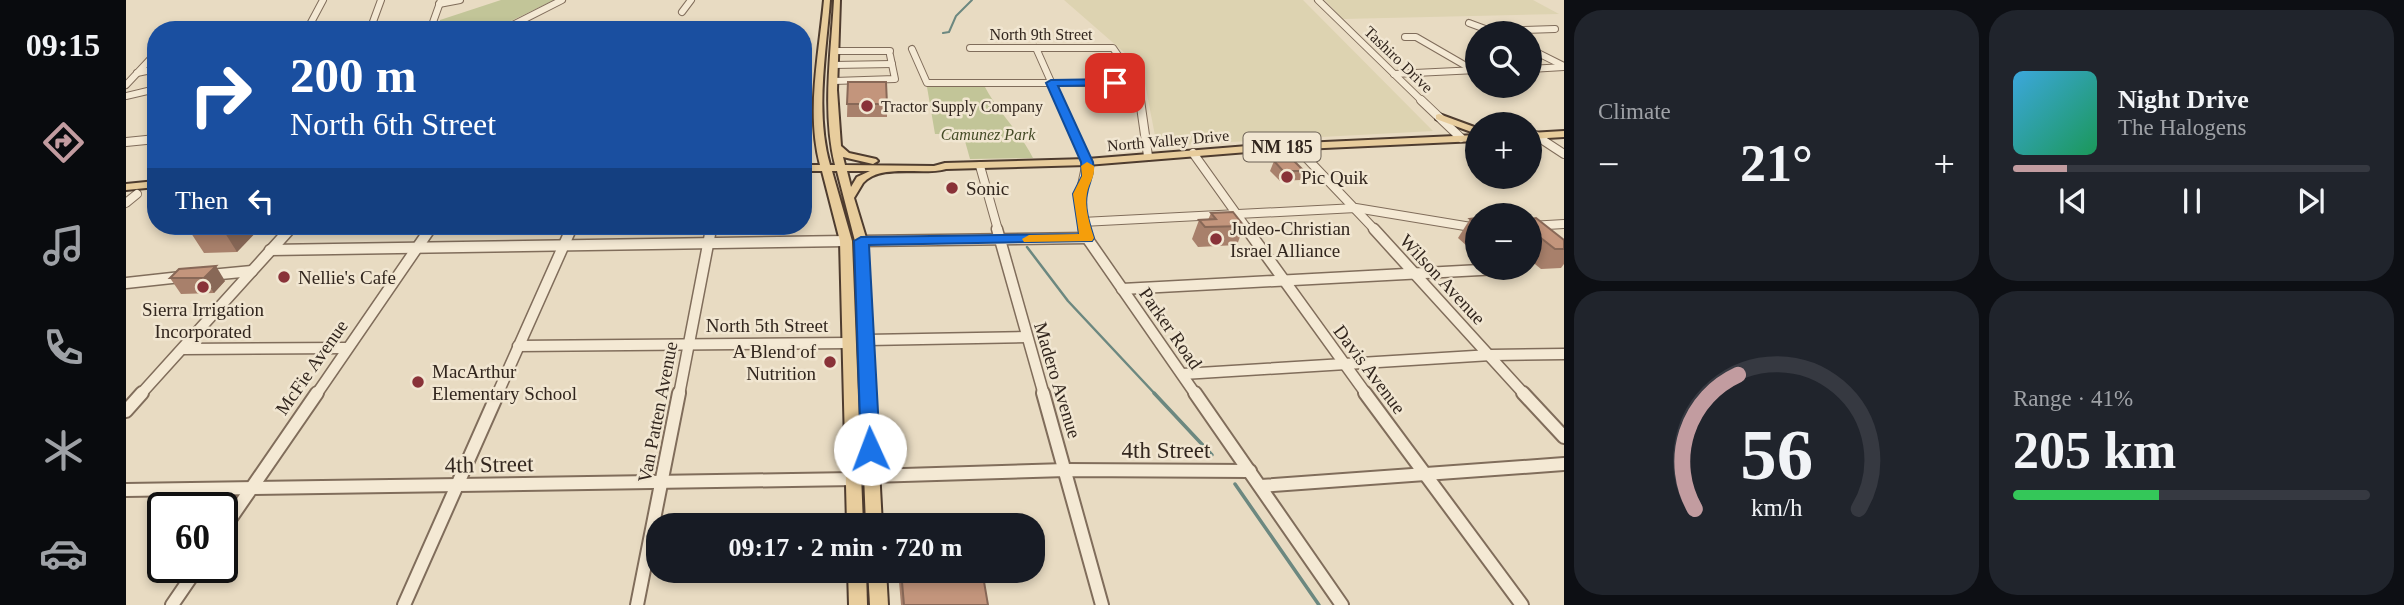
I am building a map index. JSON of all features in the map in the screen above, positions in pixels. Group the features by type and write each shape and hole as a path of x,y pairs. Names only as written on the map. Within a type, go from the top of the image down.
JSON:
{"main road":[{"path":"827,0 818,107 823,160 846,241 855,513"},
{"path":"837,0 834,65 836,148 861,241 873,513"},
{"path":"1439,117 1465,127"},
{"path":"1431,140 1445,129 1439,117"},
{"path":"1542,135 1564,134"},
{"name":"North Valley Drive","path":"840,164 873,161 980,166 1087,162 1295,146 1465,138"},
{"path":"836,148 846,155 873,161"},
{"name":"North Valley Drive","path":"812,166 823,160"},
{"name":"North Valley Drive","path":"812,161 892,168 935,169 945,166"},
{"path":"850,197 856,184 865,176 892,168"},
{"path":"812,174 831,183"},
{"path":"126,187 147,185"},
{"path":"857,583 858,605"},
{"path":"878,583 879,605"}],"street":[{"path":"312,21 323,0"},
{"path":"373,21 381,0"},
{"path":"434,21 440,2 460,0"},
{"path":"521,21 562,0"},
{"path":"682,12 691,0"},
{"name":"Tashiro Drive","path":"1318,0 1461,138"},
{"path":"1542,30 1555,29"},
{"path":"1405,37 1416,37 1465,65"},
{"name":"North 9th Street","path":"970,48 1113,48 1137,82"},
{"path":"1036,48 1087,162"},
{"path":"912,49 927,83 1137,82 1147,156"},
{"path":"834,80 895,79 890,53 835,51"},
{"path":"1542,55 1564,66"},
{"path":"126,85 147,62"},
{"path":"834,65 892,64"},
{"path":"1542,68 1564,66"},
{"path":"137,73 147,71"},
{"path":"1394,74 1465,71"},
{"path":"126,96 147,91"},
{"path":"126,142 147,140"},
{"path":"1542,142 1564,154"},
{"name":"Wilson Avenue","path":"1295,146 1356,208 1412,273 1564,436"},
{"name":"Davis Avenue","path":"1193,153 1283,281 1522,605"},
{"name":"Parker Road","path":"1087,162 1088,176 1080,194 1082,222 1087,238 1342,605"},
{"name":"Madero Avenue","path":"980,166 1102,605"},
{"path":"126,203 132,195"},
{"path":"1082,222 1356,208 1465,226"},
{"path":"1542,225 1564,224"},
{"path":"126,411 284,235"},
{"name":"McFie Avenue","path":"238,508 426,235"},
{"path":"404,605 568,235"},
{"name":"Van Patten Avenue","path":"637,605 710,235"},
{"path":"861,241 1087,238"},
{"path":"270,250 846,241"},
{"path":"201,275 252,271"},
{"path":"1122,289 1465,271"},
{"path":"126,283 189,277"},
{"path":"867,340 1026,337"},
{"name":"North 5th Street","path":"518,346 849,342"},
{"path":"183,349 347,348"},
{"path":"1183,374 1491,355 1564,354"},
{"path":"1261,486 1564,464"},
{"name":"4th Street","path":"871,476 1066,470 1250,471"},
{"name":"4th Street","path":"126,490 854,479"},
{"path":"172,605 187,583"}],"shaded area":[{"path":"1064,0 1303,0 1433,131 1157,146 1142,68"},
{"path":"1325,0 1533,0 1559,14 1343,19"}],"green space":[{"path":"501,0 554,0 511,21 440,20"},
{"name":"Camunez Park","path":"927,87 985,87 1033,158 970,159 963,134 935,134"}],"building":[{"path":"848,82 886,82 887,104 847,104"},
{"path":"1274,161 1294,161 1304,171 1283,171"},
{"path":"1233,212 1244,226 1205,227 1199,220 1216,219 1211,213"},
{"path":"1542,223 1564,240 1564,249 1555,249 1542,239"},
{"path":"216,266 204,278 170,278 179,269"},
{"path":"902,583 984,583 988,605 904,605"}],"waterway":[{"path":"943,33 949,32 956,16 972,0"},
{"path":"1027,247 1068,301 1156,395"},
{"path":"1154,393 1212,455"},
{"path":"1235,484 1319,605"}],"slow traffic":[{"path":"1029,239 1087,238 1082,222 1080,194 1088,176 1087,166"}],"place":[{"name":"Tractor Supply Company","path":"867,106"},
{"name":"Pic Quik","path":"1287,177"},
{"name":"Sonic","path":"952,188"},
{"name":"Judeo-Christian Israel Alliance","path":"1216,239"},
{"name":"Nellie's Cafe","path":"284,277"},
{"name":"Sierra Irrigation Incorporated","path":"203,287"},
{"name":"A Blend of Nutrition","path":"830,362"},
{"name":"MacArthur Elementary School","path":"418,382"}],"route":[{"path":"870,449 861,241 1087,238 1082,222 1080,194 1088,176 1087,162 1051,83 1115,83"}]}
